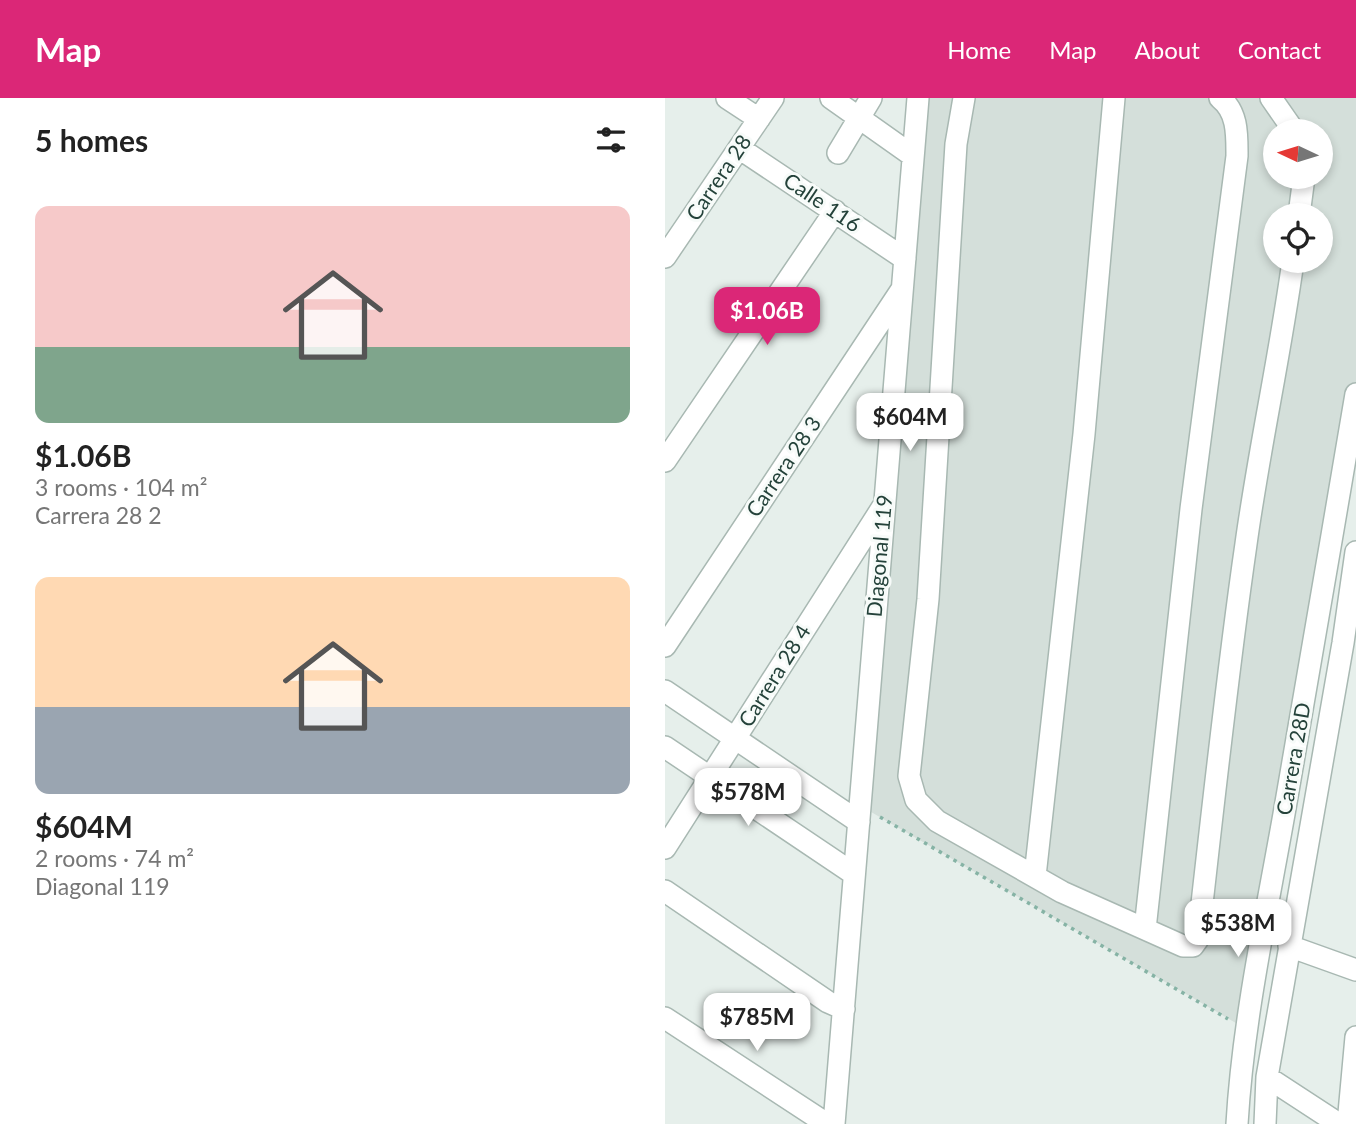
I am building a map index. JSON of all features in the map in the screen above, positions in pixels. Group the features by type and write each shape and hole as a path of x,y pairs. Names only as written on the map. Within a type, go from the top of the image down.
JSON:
{"street":[{"path":"727,98 759,119"},
{"name":"Carrera 28","path":"665,257 773,98"},
{"path":"831,98 913,156"},
{"path":"838,153 871,98"},
{"name":"Diagonal 119","path":"834,1124 918,98"},
{"path":"964,98 956,144 929,599 909,776 916,800 937,821 1094,907 1183,946 1193,946 1198,939 1246,542 1291,273"},
{"path":"1035,876 1083,448 1114,98"},
{"path":"1145,929 1191,509 1237,156 1237,131 1229,105 1220,98"},
{"path":"1272,98 1286,119"},
{"name":"Calle 116","path":"739,148 905,259"},
{"path":"665,461 835,211"},
{"name":"Carrera 28 3","path":"665,646 902,288"},
{"name":"Carrera 28D","path":"1237,1124 1248,1030 1356,394"},
{"name":"Carrera 28 4","path":"665,848 885,503"},
{"name":"Carrera 28D","path":"1265,1124 1267,1077 1289,946 1350,644 1356,552"},
{"path":"665,691 735,738 859,813"},
{"path":"665,747 855,874"},
{"path":"665,891 828,1002 844,1009"},
{"path":"1289,946 1356,970"},
{"path":"665,1018 827,1124"},
{"path":"1348,1124 1356,1037"},
{"path":"1267,1077 1339,1124"}],"path":[{"path":"859,813 1248,1030"}],"shaded area":[{"path":"918,98 1356,98 1356,394 1248,1030 859,805"}]}
